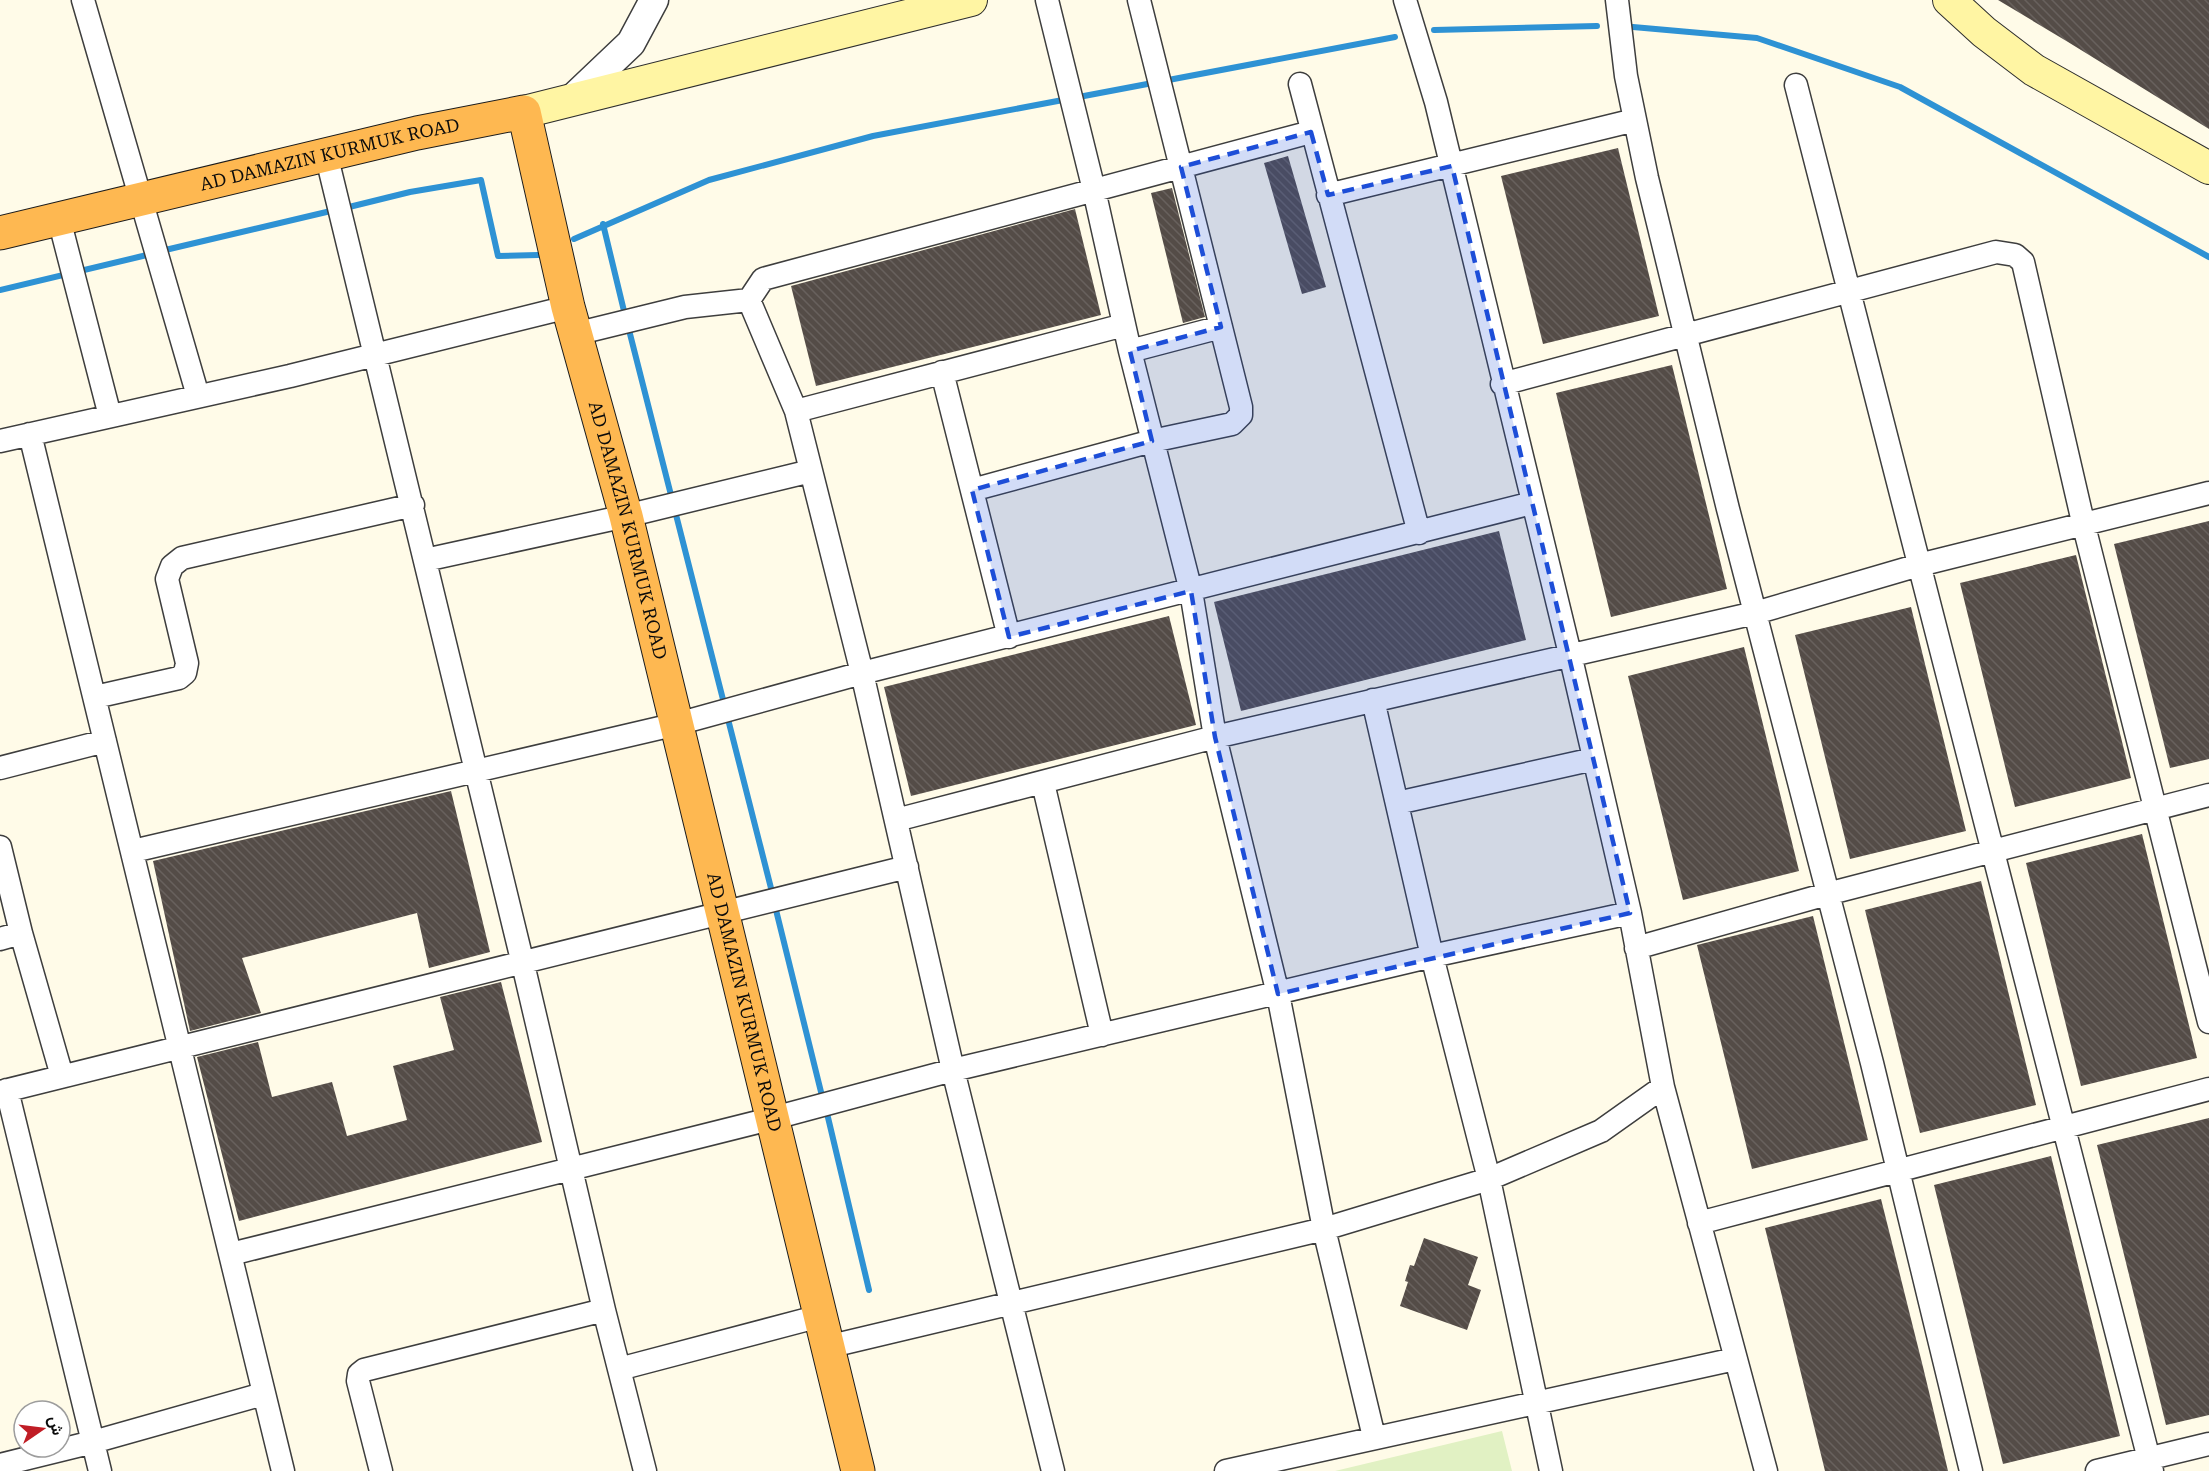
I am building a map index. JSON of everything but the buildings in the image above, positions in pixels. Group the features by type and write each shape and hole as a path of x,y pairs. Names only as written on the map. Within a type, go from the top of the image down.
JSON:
{"highway":[{"name":"AD DAMAZIN KURMUK ROAD","path":"0,233 326,154 524,112 571,320 626,516 858,1471"}],"main road":[{"path":"524,112 971,0"},
{"path":"1949,0 1984,32 2034,70 2208,164"}],"street":[{"path":"83,0 198,396"},
{"path":"571,100 631,43 654,0"},
{"path":"1047,0 1094,190 1130,351 1191,591 1215,737 1278,994 1324,1230 1374,1437"},
{"path":"972,490 1152,441 1233,424 1241,415 1139,0"},
{"path":"1405,0 1452,166 1502,384 1570,654 1630,913 1663,1087 1766,1471"},
{"path":"1617,0 1626,76 1647,178 1755,613 1898,1171 1971,1471"},
{"path":"1300,84 1419,533"},
{"path":"1796,85 2151,1465"},
{"path":"1328,195 1635,120"},
{"path":"750,300 763,279 1311,132"},
{"path":"326,154 413,505 424,560 523,964 604,1310 645,1471"},
{"path":"59,219 110,416"},
{"path":"1502,384 1996,252 2015,255 2023,262 2083,522 2157,808 2209,1022"},
{"path":"0,441 374,353 571,320 750,300"},
{"path":"750,300 796,411 862,673 953,1070 1053,1471"},
{"path":"796,411 1124,325"},
{"path":"1130,351 1221,327"},
{"path":"942,372 1009,637"},
{"path":"30,434 283,1471"},
{"path":"424,560 626,516 811,471"},
{"path":"896,820 1215,737 1755,613 1919,565 2083,522 2209,493"},
{"path":"133,851 677,724 862,673 1532,503"},
{"path":"95,697 179,678 185,674 187,663 167,579 172,566 182,558 413,505"},
{"path":"1373,700 1432,956 1489,1179 1551,1471"},
{"path":"0,768 105,741"},
{"path":"1396,803 1594,759"},
{"path":"1043,783 1102,1035"},
{"path":"1636,948 1827,894 2209,795"},
{"path":"0,847 10,936 62,1076"},
{"path":"100,1471 3,1091 181,1049 523,964 723,911 907,867"},
{"path":"231,1254 774,1118 953,1070 1432,956 1630,913"},
{"path":"619,1369 824,1331 1012,1302 1324,1230 1489,1179 1601,1131 1663,1087"},
{"path":"1699,1223 2209,1089"},
{"path":"381,1471 358,1381 359,1374 364,1370 604,1310"},
{"path":"1226,1471 1735,1359"},
{"path":"0,1465 93,1442 263,1394"},
{"path":"2097,1471 2151,1465 2209,1444"}],"highlighted area":[{"path":"1311,132 1328,195 1452,166 1630,913 1278,994 1215,737 1191,591 1009,637 972,490 1152,441 1130,351 1221,327 1181,167"}],"green space":[{"path":"1502,1431 1512,1471 1335,1471"}],"waterway":[{"path":"1434,30 1597,26"},
{"path":"1633,27 1757,38 1900,87 2209,257"},
{"path":"574,239 709,180 873,136 1395,37"},
{"path":"345,208 410,192 481,180 498,256 538,255"},
{"path":"161,251 335,210"},
{"path":"603,224 624,311"},
{"path":"0,290 151,254"},
{"path":"629,330 773,896"},
{"path":"775,906 823,1100"},
{"path":"826,1109 869,1290"}]}
